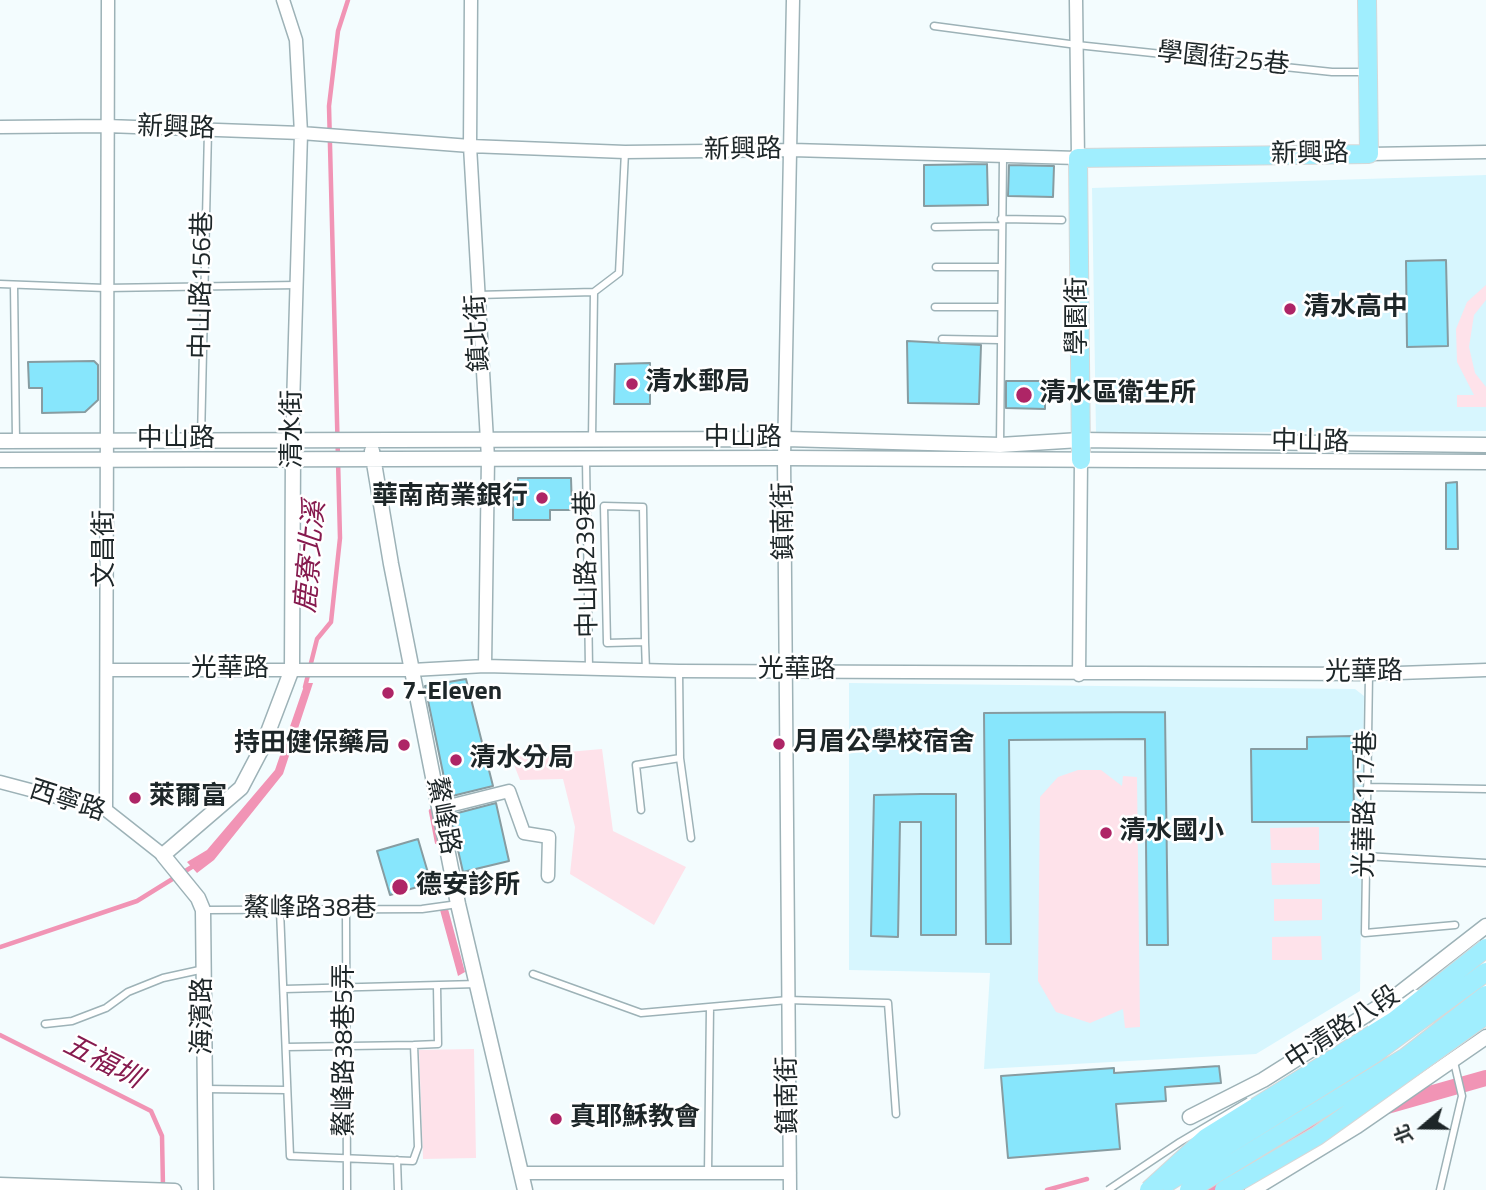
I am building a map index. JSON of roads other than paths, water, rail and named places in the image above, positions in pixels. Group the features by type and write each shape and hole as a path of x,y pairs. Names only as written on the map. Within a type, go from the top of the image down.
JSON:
{"main road":[{"path":"1367,0 1369,154"},
{"name":"新興路","path":"1078,158 1369,154"},
{"name":"學園街","path":"1078,158 1081,460"},
{"path":"1149,1190 1206,1138 1394,1021 1486,948"},
{"path":"1157,1190 1374,1055 1486,972"},
{"path":"1189,1190 1406,1057 1486,995"},
{"path":"1224,1190 1317,1136 1486,1015"}],"street":[{"name":"文昌街","path":"106,810 108,0"},
{"name":"清水街","path":"163,855 242,788 262,748 292,669 292,440 301,133 296,40 283,0"},
{"name":"鎮北街","path":"471,0 470,146 484,439 488,458 485,666"},
{"name":"鎮南街","path":"790,1190 784,458 793,0"},
{"name":"學園街","path":"1076,0 1078,158"},
{"name":"新興路","path":"0,127 107,126 301,133 470,146 625,152 792,150 1078,158"},
{"name":"新興路","path":"1369,154 1486,152"},
{"name":"鰲峰路","path":"372,439 372,459 458,904 479,984 525,1190"},
{"name":"中山路","path":"0,441 786,439 1000,444 1080,440 1486,445"},
{"name":"中山路","path":"0,460 784,458 1486,462"},
{"name":"學園街","path":"1079,675 1081,460"},
{"name":"光華路","path":"107,670 412,670 485,666 646,671 1079,675 1369,674 1486,670"},
{"name":"西寧路","path":"0,782 106,810 163,855"},
{"path":"441,808 509,790 524,833 549,837 548,876"},
{"path":"163,855 198,898 203,910"},
{"name":"海濱路","path":"203,910 206,1190"},
{"name":"中清路八段","path":"1190,1117 1263,1080 1396,996 1486,926"},
{"path":"1252,1190 1454,1062 1486,1037"},
{"path":"1190,1117 1234,1190"},
{"path":"522,1173 790,1173"},
{"path":"0,1184 175,1190"}],"lane":[{"name":"學園街25巷","path":"934,26 1077,45 1332,72 1369,72"},
{"name":"中山路156巷","path":"201,440 202,285 208,130"},
{"path":"477,295 594,292 618,273 625,152"},
{"path":"1000,444 1003,157"},
{"path":"935,227 1062,220"},
{"path":"936,267 1000,267"},
{"path":"0,284 106,288 297,285"},
{"path":"14,285 16,441"},
{"path":"592,440 594,292"},
{"path":"935,307 1000,307"},
{"path":"942,339 999,340"},
{"name":"中山路239巷","path":"586,459 589,669"},
{"path":"645,642 607,643 604,506 643,507 646,671"},
{"path":"679,671 681,758 691,838"},
{"name":"光華路117巷","path":"1369,674 1365,933 1455,925"},
{"path":"641,810 636,765 681,758"},
{"path":"1367,787 1486,789"},
{"path":"1365,856 1486,863"},
{"name":"鰲峰路38巷","path":"203,910 422,909 458,904"},
{"path":"280,910 290,1156 413,1161 418,1147 414,1045"},
{"name":"鰲峰路38巷5弄","path":"346,910 347,1190"},
{"path":"1108,1190 1180,1142 1363,1031 1457,962 1486,937"},
{"path":"46,1024 72,1021 106,1009 128,992 163,978 204,969"},
{"path":"533,974 642,1013 788,1000 888,1003 896,1114"},
{"path":"284,989 479,984"},
{"path":"286,1047 438,1044 438,986"},
{"path":"708,1174 710,1007"},
{"path":"1234,1190 1321,1138 1486,1023"},
{"path":"1440,1190 1462,1096 1454,1062"},
{"path":"205,1089 286,1090"},
{"path":"397,1160 398,1190"}],"waterway":[{"name":"鹿寮北溪","path":"305,687 317,639 331,622 340,538 329,106 338,31 348,0"},
{"path":"431,811 437,842"},
{"name":"鹿寮北溪","path":"0,947 137,901 195,865"},
{"name":"五福圳","path":"0,1035 151,1111 162,1136 163,1187"},
{"path":"1387,1106 1486,1078"},
{"path":"1207,1190 1308,1129 1336,1121"},
{"name":"五福圳","path":"1047,1190 1087,1179"}],"place":[{"name":"清水高中","path":"1290,309"},
{"name":"清水郵局","path":"632,384"},
{"name":"清水區衛生所","path":"1024,395"},
{"name":"華南商業銀行","path":"542,498"},
{"name":"7-Eleven","path":"388,693"},
{"name":"月眉公學校宿舍","path":"779,744"},
{"name":"持田健保藥局","path":"404,745"},
{"name":"清水分局","path":"456,760"},
{"name":"萊爾富","path":"135,798"},
{"name":"清水國小","path":"1106,833"},
{"name":"德安診所","path":"400,887"},
{"name":"真耶穌教會","path":"556,1119"}]}
